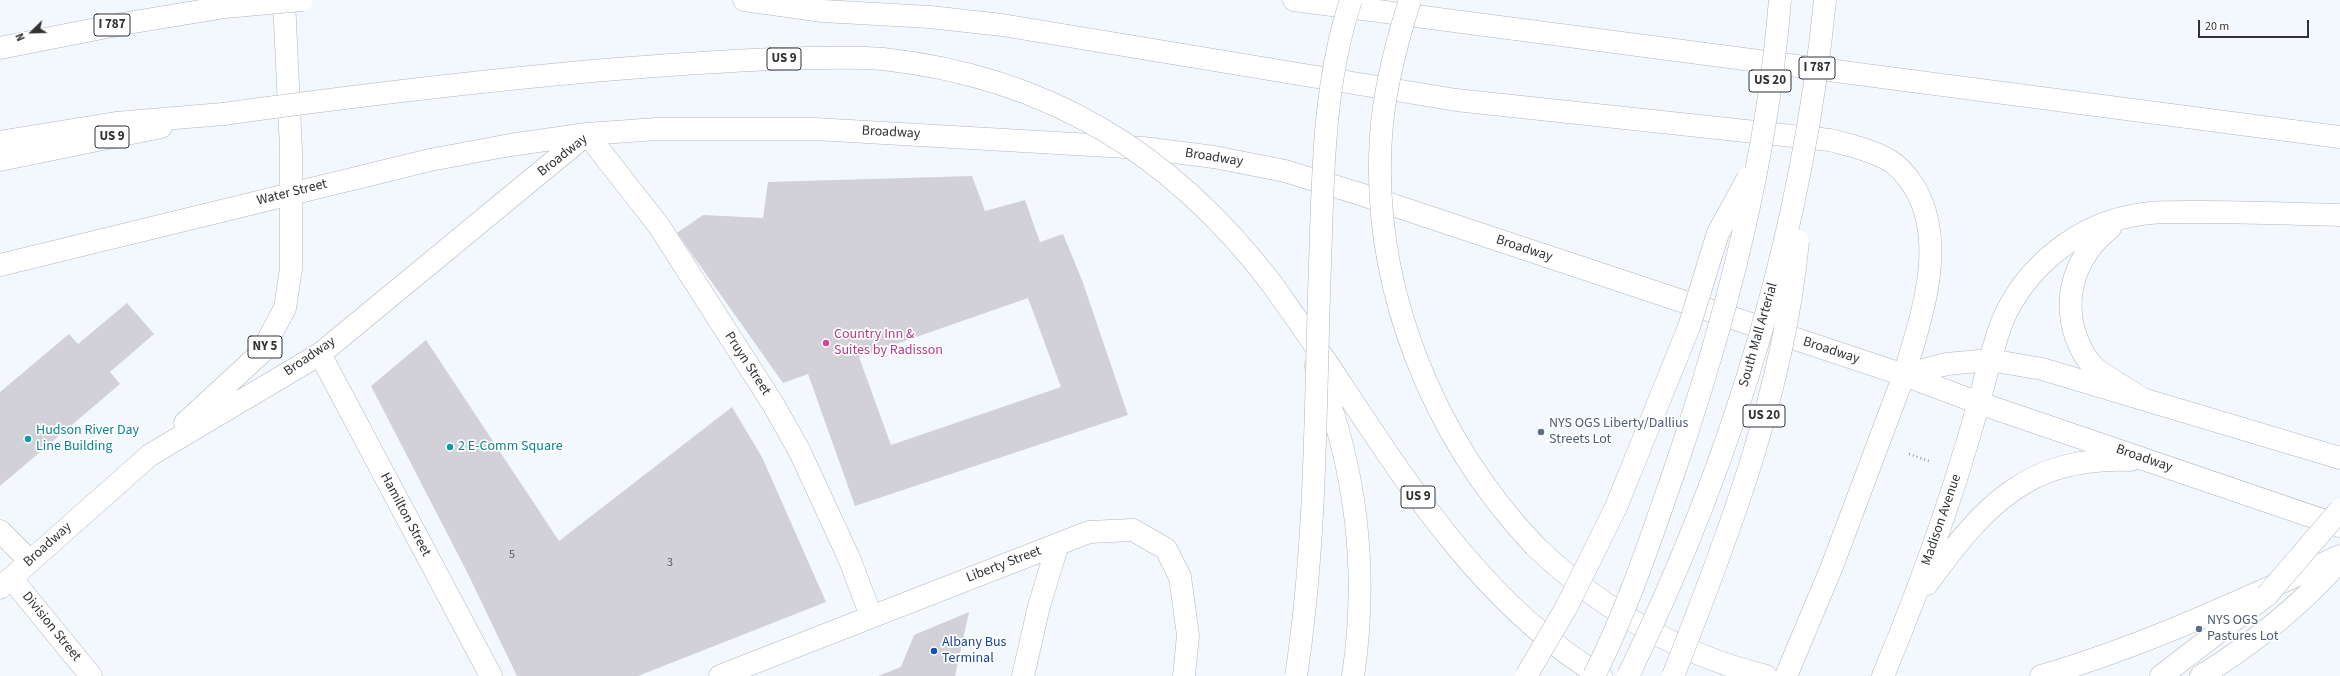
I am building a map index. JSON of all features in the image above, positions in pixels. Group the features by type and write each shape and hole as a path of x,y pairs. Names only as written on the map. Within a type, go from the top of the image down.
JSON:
{"main road":[{"name":"NY 5","path":"150,455 261,353 285,308 291,269 291,194 288,63 284,0"},
{"name":"I 787","path":"0,48 122,24 225,7 302,0"},
{"path":"744,0 823,11 930,17 1002,25 1456,100 1830,140 1886,158 1909,177 1926,208 1931,245 1927,290 1904,375 1831,569 1786,676"},
{"name":"I 787","path":"1294,0 2340,137"},
{"path":"1296,676 1306,590 1312,490 1324,145 1334,66 1341,30 1351,0"},
{"path":"1410,0 1391,64 1384,101 1381,134 1380,196 1384,241 1397,300 1420,369 1439,411 1462,452 1509,519 1565,574 1594,597 1639,626 1698,654 1766,676"},
{"name":"US 20","path":"1526,676 1566,608 1616,507 1689,327 1718,233 1757,161 1768,96 1780,0"},
{"name":"South Mall Arterial","path":"1628,676 1689,541 1726,443 1758,344 1783,250 1806,144 1825,0"},
{"name":"US 9","path":"0,160 223,114 449,85 667,65 776,59 880,59 948,69 1015,88 1046,100 1104,129 1151,160 1208,208 1272,284 1375,436 1450,540 1498,593 1535,628 1576,661 1601,676"},
{"path":"0,142 116,122 223,114"},
{"name":"Broadway","path":"6,583 150,455 320,354 587,134 657,129 815,129 1143,148 1214,157 1285,171 1360,194 1904,375 1979,403 2340,526"},
{"name":"Water Street","path":"0,265 430,160 510,145 587,134"},
{"name":"Pruyn Street","path":"587,134 659,226 773,404 809,471 849,558 871,616"},
{"name":"US 20","path":"1673,676 1754,452 1778,358 1797,252 1806,144"},
{"path":"1594,676 1626,607 1707,372 1730,291 1757,161"},
{"path":"2142,398 2095,368 2077,340 2070,310 2074,277 2089,247 2100,236 2130,216 2163,212 2340,215"},
{"name":"Madison Avenue","path":"1883,676 1914,602 1959,472 1990,360 2006,311 2028,278 2042,262 2060,248 2092,229 2130,216"},
{"path":"1272,284 1294,319 1311,353 1337,422 1346,462 1353,496 1360,574 1360,610 1353,676"},
{"name":"Hamilton Street","path":"320,354 488,671"},
{"path":"1904,375 1947,364 1990,360 2042,369 2340,458"},
{"path":"1914,602 1980,516 2024,482 2060,468 2088,462 2131,460 2160,464"},
{"path":"2161,676 2267,595 2340,510"},
{"name":"Liberty Street","path":"720,676 1089,532 1133,530 1166,549 1180,577 1188,635 1184,676"},
{"path":"0,531 30,561"},
{"path":"1023,676 1039,606 1058,544"},
{"path":"2041,676 2070,668 2207,616 2340,556"},
{"path":"2201,676 2264,634 2296,607 2340,561"},
{"name":"Division Street","path":"6,583 91,676"}],"path":[{"path":"1909,454 1934,463"}],"building":[{"name":"Country Inn & Suites by Radisson","path":"972,176 985,211 1025,200 1040,242 1063,234 1082,280 1128,415 855,506 808,374 783,383 677,233 703,215 763,218 768,182","holes":["1028,298 1061,387 891,445 859,357"]},
{"name":"Hudson River Day Line Building","path":"127,303 154,334 110,372 120,384 0,486 0,392 69,334 78,344"},
{"path":"426,340 559,541 732,407 762,457 826,602 638,676 517,676 466,570 371,386"},
{"name":"Albany Bus Terminal","path":"969,612 955,676 878,676 901,667 914,635"}],"place":[{"name":"Country Inn & Suites by Radisson","path":"826,343"},
{"name":"NYS OGS Liberty/Dallius Streets Lot","path":"1541,432"},
{"name":"Hudson River Day Line Building","path":"28,439"},
{"name":"2 E-Comm Square","path":"450,447"},
{"name":"NYS OGS Pastures Lot","path":"2199,629"},
{"name":"Albany Bus Terminal","path":"934,651"}]}
